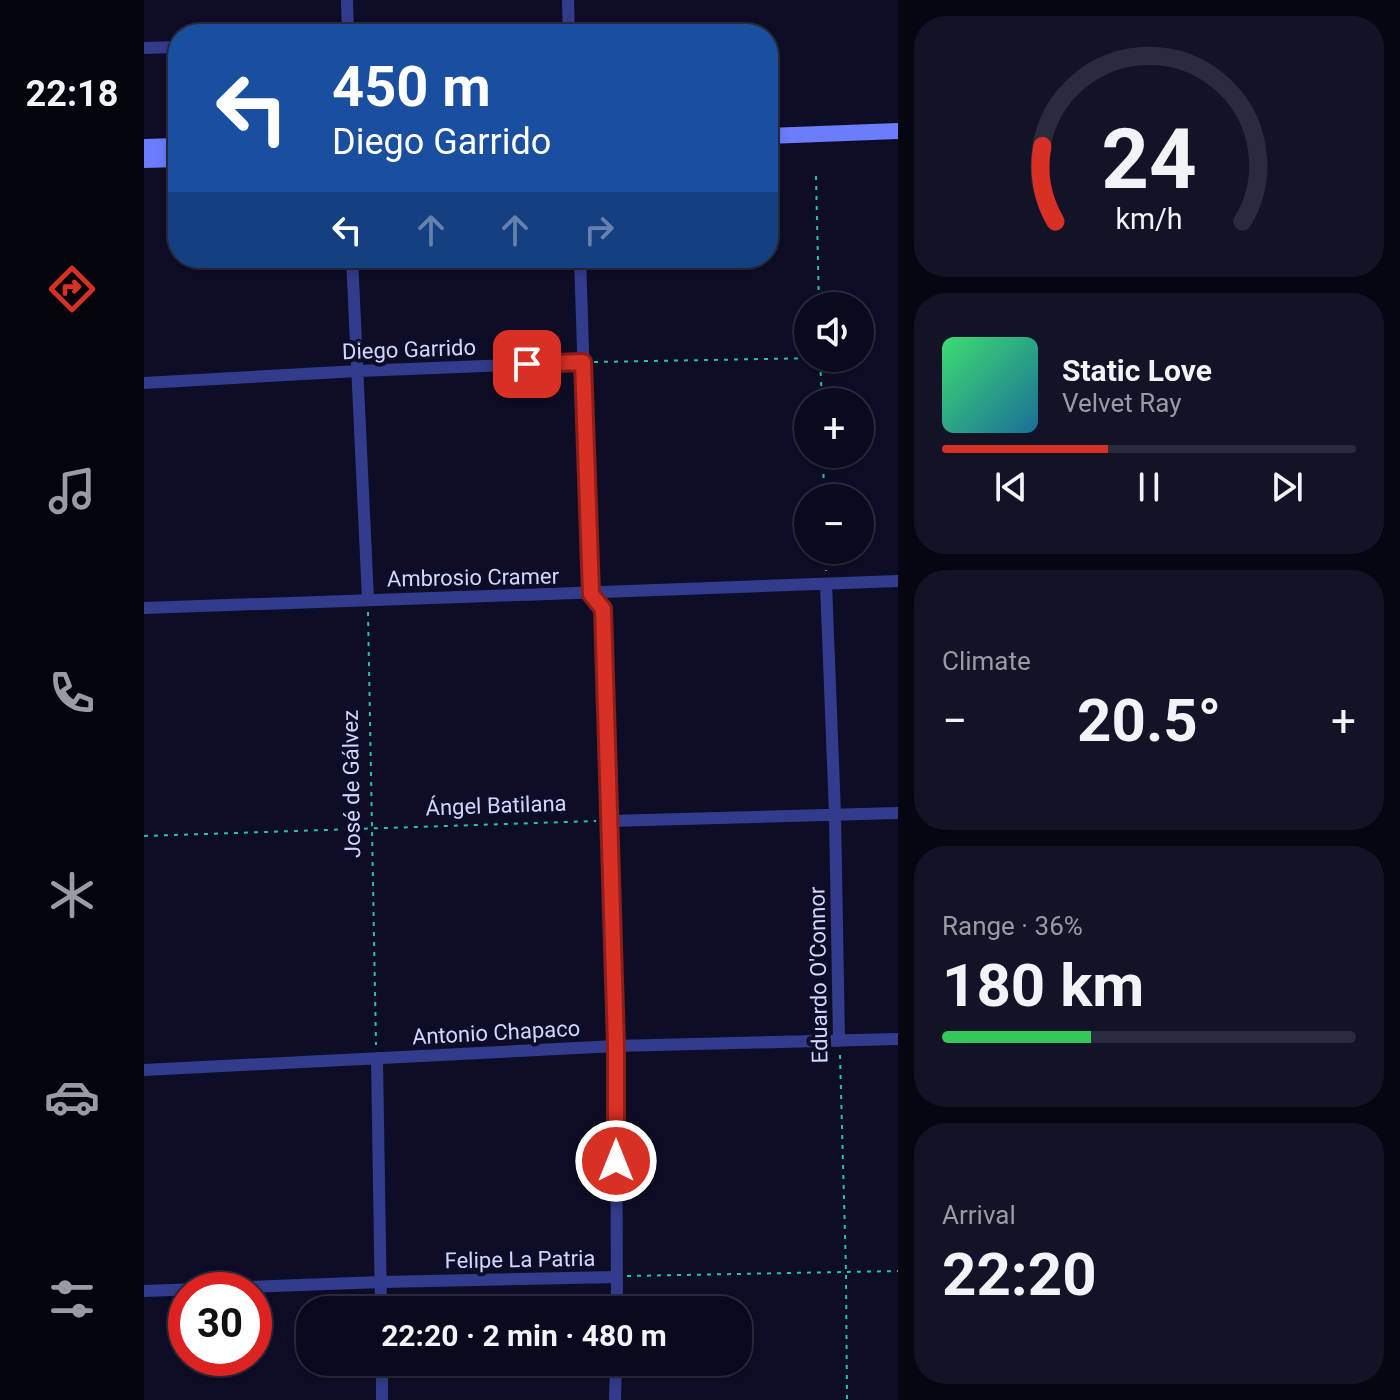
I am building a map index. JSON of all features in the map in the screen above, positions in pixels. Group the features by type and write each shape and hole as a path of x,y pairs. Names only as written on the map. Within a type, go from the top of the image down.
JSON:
{"main road":[{"path":"778,136 898,131"},
{"path":"144,147 168,146"},
{"path":"144,160 168,159"}],"street":[{"path":"347,0 348,24"},
{"path":"568,0 569,24"},
{"path":"144,48 168,47"},
{"path":"353,268 368,599"},
{"path":"580,268 591,594 603,609 616,1046 617,1296"},
{"name":"Diego Garrido","path":"144,383 583,362"},
{"name":"Ambrosio Cramer","path":"144,608 898,581"},
{"name":"Eduardo O'Connor","path":"826,584 835,814 839,1041"},
{"path":"609,821 898,813"},
{"name":"Antonio Chapaco","path":"144,1070 616,1046 898,1039"},
{"path":"377,1058 381,1296"},
{"name":"Felipe La Patria","path":"144,1291 617,1277"},
{"path":"382,1376 382,1400"},
{"path":"615,1400 616,1376"}],"path":[{"path":"816,176 819,292"},
{"path":"583,362 794,358"},
{"path":"825,564 826,584"},
{"name":"José de Gálvez","path":"368,599 377,1058"},
{"name":"Ángel Batilana","path":"144,836 609,821"},
{"name":"Eduardo O'Connor","path":"839,1041 847,1400"},
{"name":"Felipe La Patria","path":"617,1277 898,1271"}],"route":[{"path":"527,364 583,362 591,594 603,609 616,1046 616,1161"}]}
